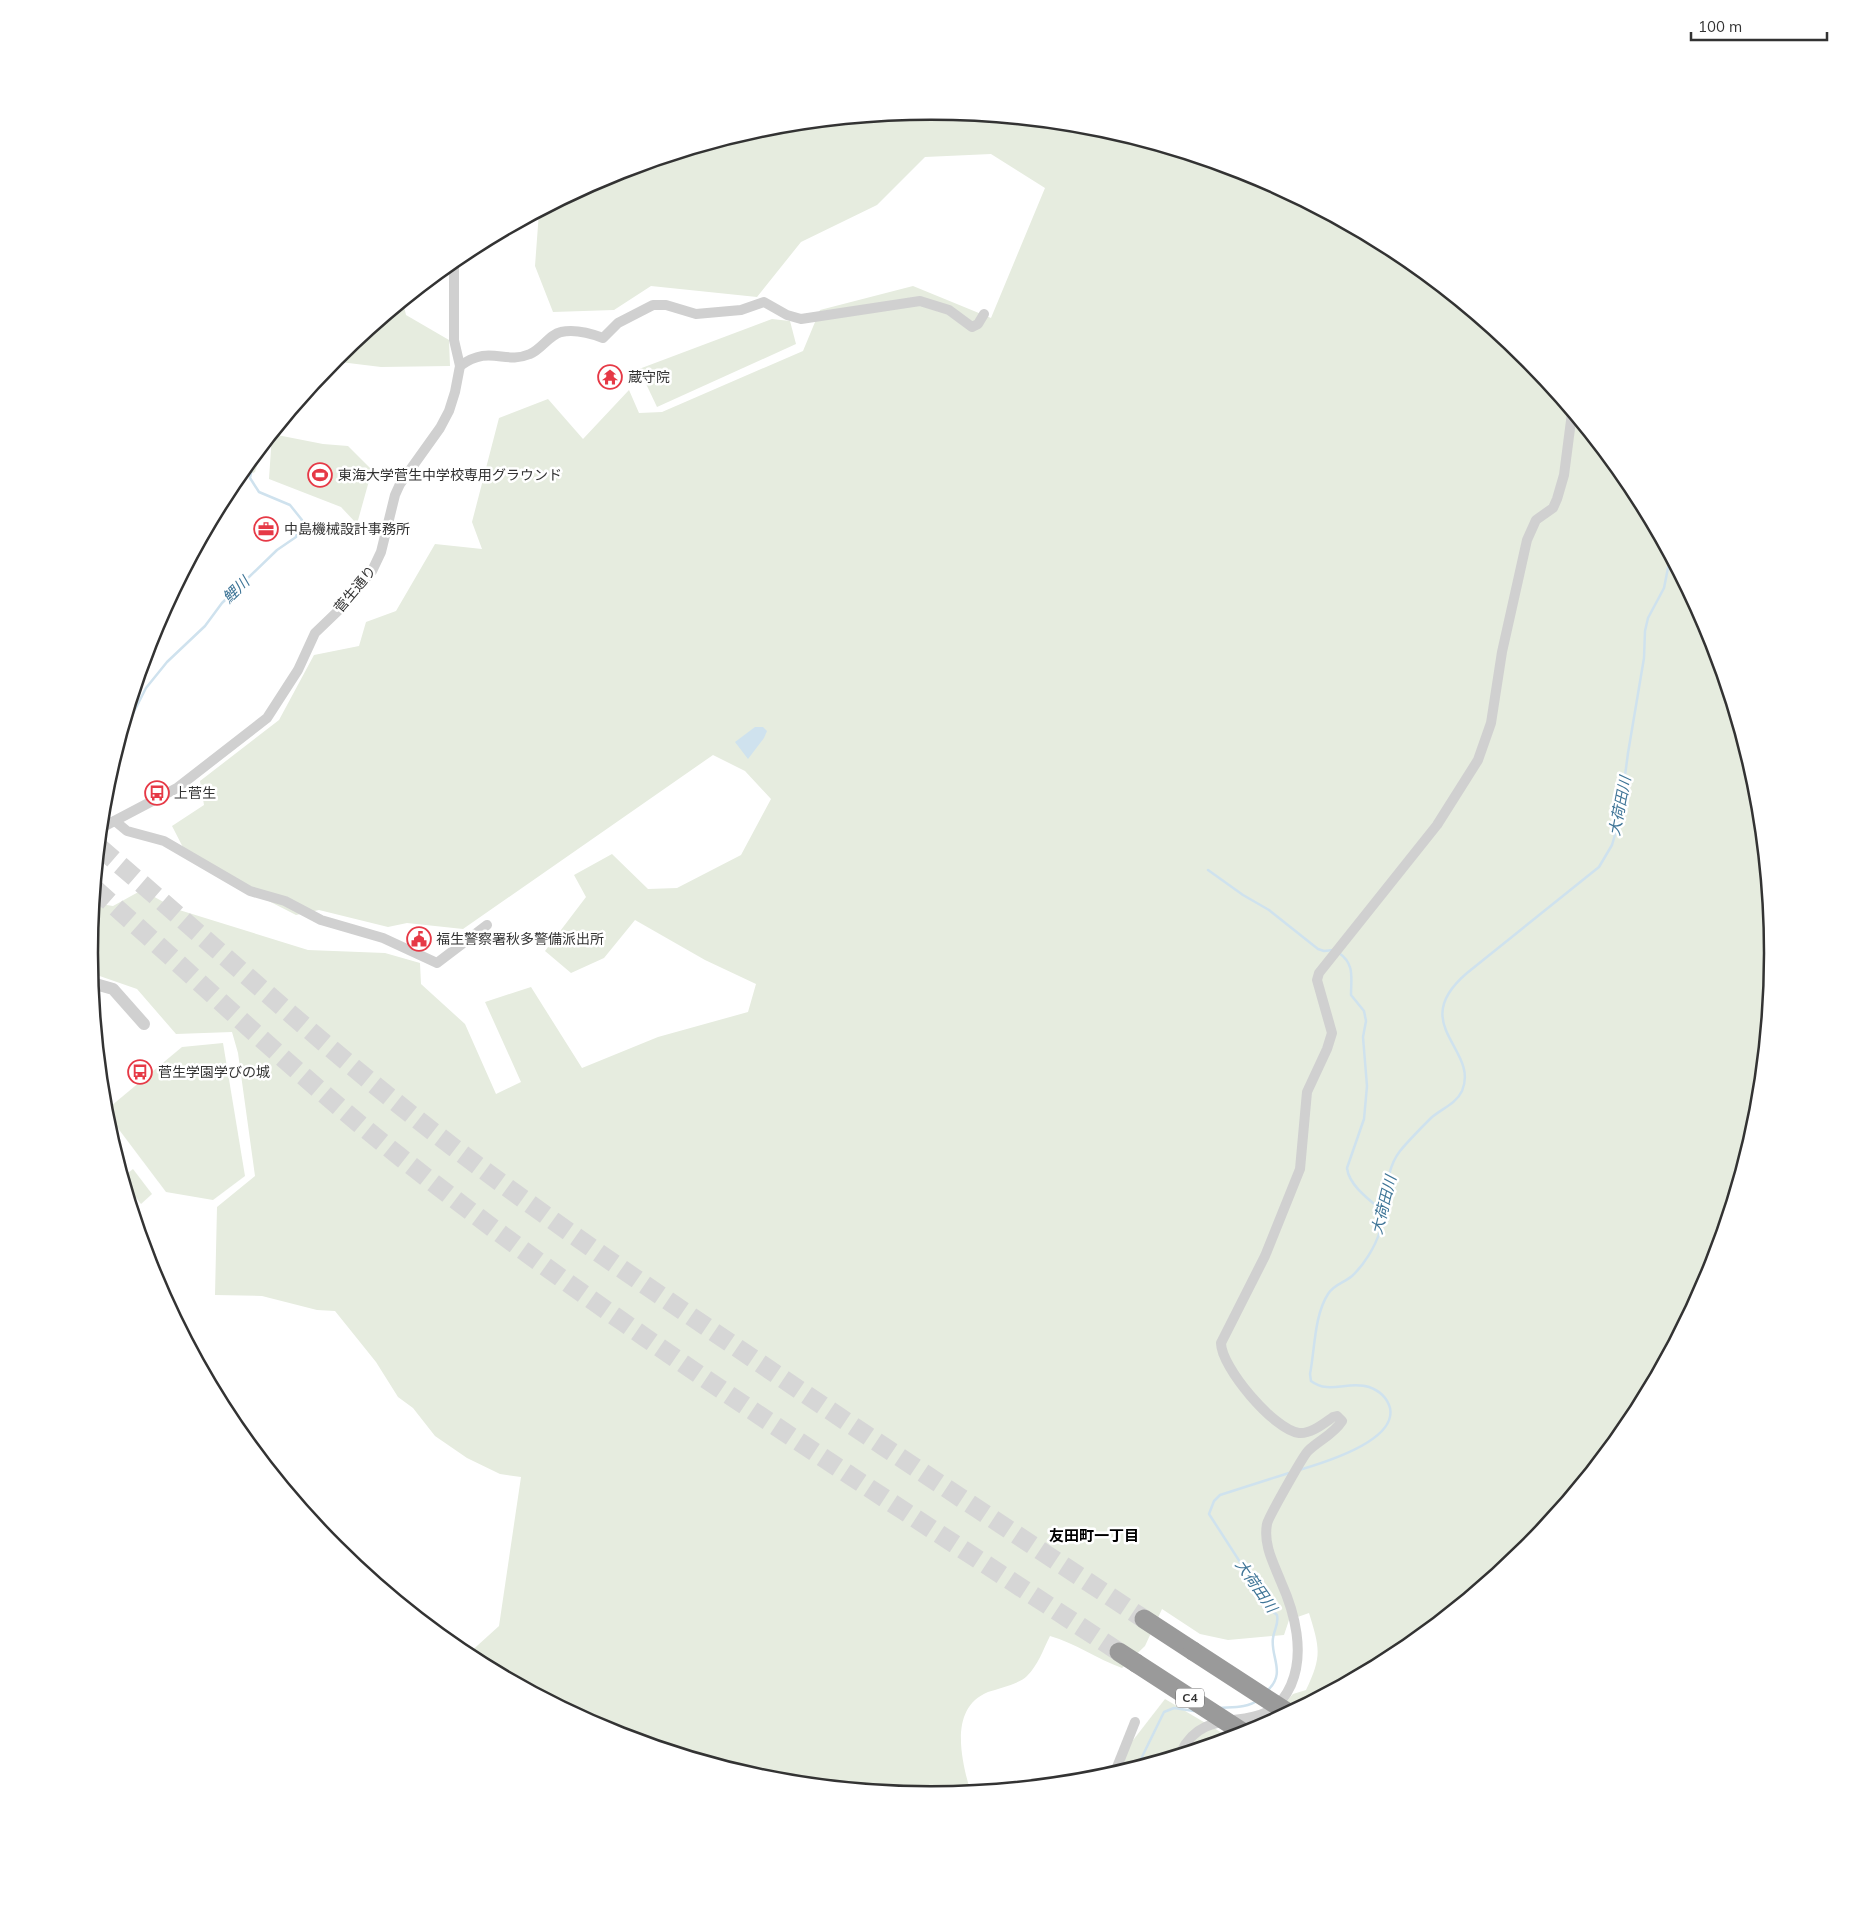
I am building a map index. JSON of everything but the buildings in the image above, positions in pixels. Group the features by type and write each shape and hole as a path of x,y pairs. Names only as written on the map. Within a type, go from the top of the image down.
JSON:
{"highway":[{"path":"1144,1619 1281,1708"},
{"name":"C4","path":"1119,1652 1235,1727"}],"street":[{"name":"菅生通り","path":"108,824 177,788 267,718 296,675 315,633 339,610 377,563 395,495 450,411 460,366 454,340 454,270"},
{"path":"460,366 476,356 484,354 529,355 560,332 586,332 603,338 618,323 653,305 666,305 696,314 741,310 764,302 801,319 920,301 949,310 972,327 978,324 984,314"},
{"path":"1185,1745 1191,1736 1201,1727 1256,1717 1270,1711 1283,1699 1292,1683 1296,1660 1296,1630 1288,1600 1270,1554 1266,1535 1269,1515 1292,1480 1307,1452 1338,1428 1342,1421 1341,1418 1333,1417 1304,1433 1296,1432 1281,1425 1261,1408 1223,1357 1221,1350 1223,1336 1265,1256 1300,1169 1306,1092 1327,1049 1332,1033 1317,980 1319,973 1437,825 1478,760 1491,723 1502,652 1527,540 1533,524 1539,516 1553,508 1557,499 1564,476 1571,420"},
{"path":"115,821 127,832 164,841 250,892 285,901 321,920 383,938 437,963 487,926"},
{"path":"99,985 113,990 144,1024"},
{"path":"1119,1763 1135,1722"}],"shaded area":[{"path":"876,121 985,121 1093,136 1146,148 1198,164 1249,183 1299,205 1347,231 1393,260 1438,292 1480,326 1520,363 1557,403 1591,445 1623,490 1652,536 1678,584 1700,634 1719,685 1735,737 1747,790 1756,844 1762,898 1764,953 1762,1007 1747,1115 1735,1168 1719,1220 1700,1271 1678,1321 1652,1369 1623,1415 1591,1460 1557,1502 1520,1542 1480,1579 1438,1613 1393,1645 1347,1674 1281,1708 1293,1694 1306,1690 1315,1669 1318,1652 1309,1613 1289,1620 1284,1635 1228,1640 1200,1634 1162,1609 1145,1646 1122,1668 1050,1636 1031,1672 1024,1679 988,1692 976,1699 967,1710 961,1735 961,1749 969,1785 930,1786 876,1784 822,1778 768,1769 715,1757 663,1741 612,1722 562,1700 514,1674 474,1649 499,1626 521,1477 500,1474 467,1458 435,1436 413,1408 398,1397 376,1362 335,1311 317,1310 262,1296 215,1295 217,1207 255,1176 238,1053 232,1032 176,1034 137,989 98,976 99,904 113,906 142,890 176,909 308,950 385,953 420,963 421,984 465,1024 496,1094 521,1082 485,1002 531,987 582,1068 658,1037 748,1012 756,984 705,960 635,920 604,958 571,973 545,951 586,897 574,875 612,854 648,889 677,888 741,855 771,799 745,771 713,755 463,929 407,923 388,927 319,910 296,915 190,861 172,826 204,805 200,781 279,720 314,655 359,646 366,622 396,611 435,544 482,549 472,522 499,418 548,399 583,439 629,390 639,413 662,412 803,351 820,310 913,286 991,318 1045,188 991,154 925,157 877,205 801,242 757,297 651,286 614,310 553,312 535,266 539,218 612,183 663,164 715,148 768,136"},
{"path":"404,307 406,315 449,340 450,366 381,367 342,362"},
{"path":"772,319 790,321 796,344 657,407 639,369"},
{"name":"東海大学菅生中学校専用グラウンド","path":"278,435 323,444 348,446 372,470 357,524 341,507 269,479 271,443"},
{"path":"258,461 255,472 249,475"},
{"path":"223,1043 245,1176 213,1200 166,1192 117,1126 114,1115 112,1105 182,1047"},
{"path":"133,1169 152,1194 141,1204 135,1196 128,1173"},
{"path":"1165,1699 1221,1732 1146,1757 1121,1763 1127,1748"}],"water":[{"path":"755,727 763,727 767,731 748,759 735,742"}],"waterway":[{"name":"鯉川","path":"134,712 146,688 167,662 205,626 222,603 277,550 296,537 302,520 290,505 259,492 250,478 251,471"},
{"name":"大荷田川","path":"1299,1470 1356,1449 1382,1431 1389,1420 1390,1408 1387,1401 1380,1393 1373,1389 1362,1385 1325,1387 1311,1381 1310,1374 1320,1312 1330,1291 1356,1272 1369,1255 1375,1243 1383,1221 1388,1180 1394,1160 1411,1138 1431,1118 1452,1103 1462,1091 1465,1076 1462,1062 1443,1022 1443,1007 1450,991 1467,973 1599,867 1612,845 1619,821 1644,658 1645,631 1648,618 1664,588 1668,566"},
{"path":"1208,870 1243,895 1269,910 1318,949 1324,951 1333,950"},
{"path":"1339,953 1348,962 1350,967 1351,995 1364,1011 1366,1021 1363,1037 1367,1086 1364,1119 1347,1168 1356,1187 1384,1212"},
{"name":"大荷田川","path":"1267,1691 1273,1684 1277,1671 1273,1645 1277,1615 1271,1610 1209,1514 1214,1501 1220,1495 1289,1473"},
{"name":"大荷田川","path":"1220,1708 1245,1706 1258,1700"},
{"name":"大荷田川","path":"1141,1758 1164,1712 1174,1708 1194,1711"}],"tunnel":[{"path":"104,852 259,987 381,1090 538,1210 787,1381 1144,1619"},
{"path":"100,893 322,1092 399,1156 486,1223 663,1350 1119,1652"}],"place":[{"name":"蔵守院","path":"610,377"},
{"name":"東海大学菅生中学校専用グラウンド","path":"320,475"},
{"name":"中島機械設計事務所","path":"266,529"},
{"name":"上菅生","path":"157,793"},
{"name":"福生警察署秋多警備派出所","path":"419,939"},
{"name":"菅生学園学びの城","path":"140,1072"}],"district":[{"name":"友田町一丁目","path":"1094,1536"}]}
